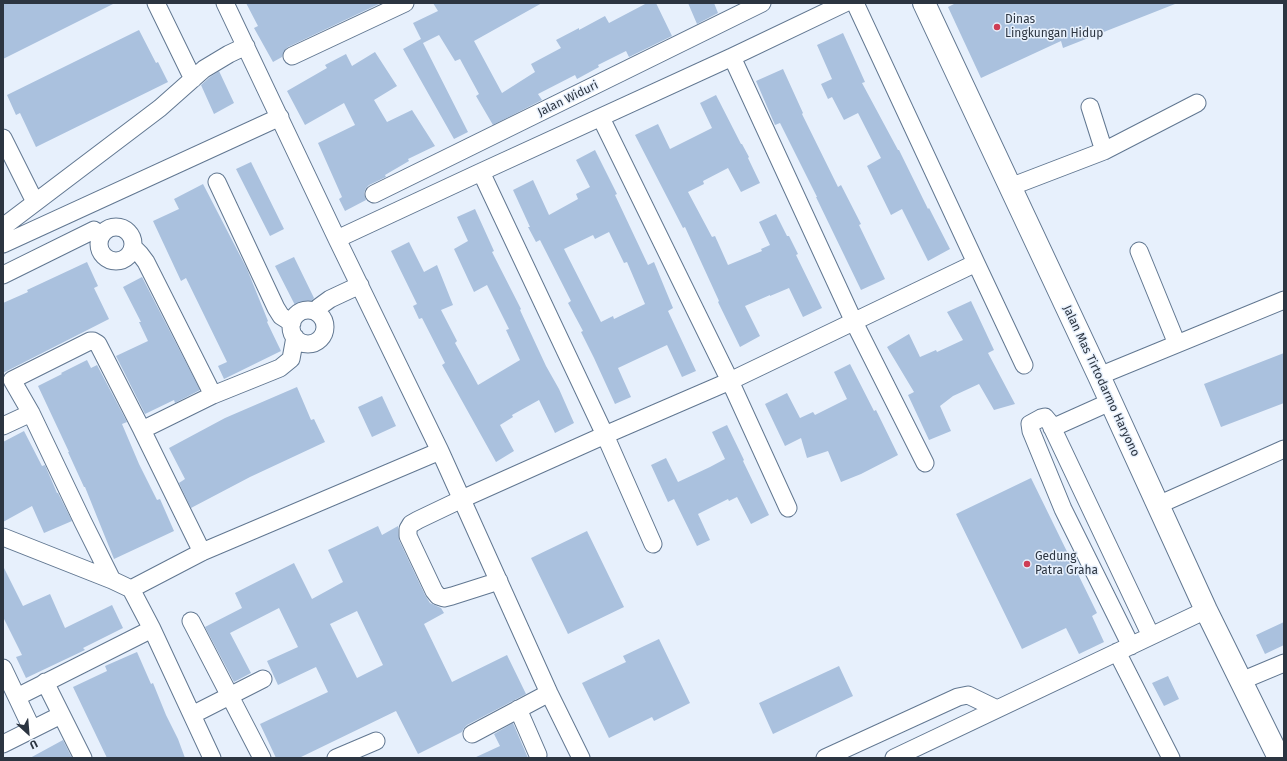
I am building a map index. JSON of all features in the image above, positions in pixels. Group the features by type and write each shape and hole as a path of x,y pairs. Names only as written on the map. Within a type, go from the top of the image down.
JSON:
{"highway":[{"name":"Jalan Mas Tirtodarmo Haryono","path":"930,5 1010,187 1099,376 1206,610 1279,758"}],"street":[{"path":"156,3 193,78"},
{"path":"225,3 440,451 549,693 581,758"},
{"path":"292,56 405,3"},
{"name":"Jalan Widuri","path":"374,194 762,3"},
{"path":"337,239 601,118 845,3"},
{"path":"855,3 1024,365"},
{"path":"4,236 35,202 160,108 193,78 212,64 246,46"},
{"path":"732,57 854,322 925,463"},
{"path":"1010,187 1104,151 1197,103"},
{"path":"1090,107 1104,151"},
{"path":"4,236 79,209 280,117"},
{"path":"601,118 730,381 788,508"},
{"path":"3,138 35,202"},
{"path":"481,172 605,435 653,544"},
{"path":"142,430 213,395 285,365 291,359 293,330 295,316 301,312 309,310 316,312 322,317 325,324 325,331 321,338 315,343 308,344 300,342 293,330 276,308 217,182"},
{"path":"79,209 90,227 99,232"},
{"path":"3,275 99,232 116,227 129,233 133,240 133,248 124,259 116,261 109,259 103,255 100,248 99,232"},
{"path":"133,248 146,262 213,395"},
{"path":"1139,251 1177,344"},
{"path":"499,581 444,598 438,596 434,591 408,536 408,529 411,524 462,499 730,381 976,263"},
{"path":"316,312 319,307 330,299 360,285"},
{"path":"1099,376 1284,300"},
{"path":"112,580 31,413 8,382 79,345 93,340 100,347 202,552"},
{"path":"1052,428 1110,402"},
{"path":"3,426 31,413"},
{"path":"1151,636 1050,423 1045,417 1041,418 1030,424 1031,431 1063,509 1171,758"},
{"path":"1158,505 1284,449"},
{"path":"131,589 202,552 440,451"},
{"path":"1063,509 1084,497"},
{"path":"3,537 131,589 152,630 212,758"},
{"path":"894,758 1206,610"},
{"path":"192,621 262,758"},
{"path":"17,697 152,630"},
{"path":"1241,681 1284,663"},
{"path":"3,668 32,729"},
{"path":"192,715 262,679"},
{"path":"45,682 83,758"},
{"path":"472,734 549,693"},
{"path":"825,758 958,697 968,695 997,709"},
{"path":"518,709 538,755"},
{"path":"3,744 61,715"},
{"path":"336,758 376,741"}],"building":[{"path":"3,3 115,3 3,59"},
{"path":"246,3 381,3 288,47 284,51 282,57 273,62 254,28 258,26"},
{"path":"433,3 542,3 474,41 502,93 535,72 531,64 561,48 556,40 605,16 609,23 647,3 656,3 672,36 629,57 626,51 598,65 599,67 577,79 575,75 538,94 542,100 493,125 476,96 479,94 460,59 455,61 439,35 423,43 468,132 454,139 403,49 421,39 413,23 438,11"},
{"path":"688,3 714,3 718,13 697,24"},
{"path":"956,3 1175,4 1063,48 1061,41 981,78 948,7"},
{"path":"139,30 156,63 158,62 168,82 36,147 20,113 16,115 7,95"},
{"path":"843,33 865,82 862,83 899,150 928,209 929,208 950,249 928,261 902,209 891,215 867,166 881,158 858,113 844,120 832,97 828,99 821,84 832,79 817,45"},
{"path":"375,52 397,86 374,100 387,122 412,110 435,146 408,159 409,161 385,175 386,177 369,185 364,193 366,200 345,211 339,199 342,197 318,143 355,125 344,103 305,125 287,91 327,68 325,65 346,54 352,66"},
{"path":"783,69 803,113 802,114 838,187 841,185 861,224 859,225 885,279 861,290 780,123 775,125 756,81"},
{"path":"219,71 234,103 214,114 201,85"},
{"path":"716,95 749,157 748,158 760,183 741,192 728,168 703,181 704,184 688,192 712,237 715,236 728,265 762,251 761,249 770,245 759,222 776,214 798,254 796,255 822,308 803,317 789,288 745,306 760,336 740,347 718,302 719,301 685,227 683,228 635,135 658,124 670,149 712,128 700,103"},
{"path":"595,150 617,194 615,195 648,265 654,262 673,308 668,311 696,371 682,377 667,345 618,368 631,397 615,404 581,332 583,331 568,303 571,301 540,240 536,242 528,227 530,227 513,190 533,180 549,215 578,199 576,194 590,187 576,160","holes":["609,232 624,263 627,262 645,304 614,319 613,316 601,322 564,249 593,235 595,239"]},
{"path":"251,162 284,229 270,236 236,169"},
{"path":"203,184 247,269 268,321 267,322 281,351 224,379 218,366 227,362 186,278 181,281 153,221 179,209 174,199"},
{"path":"475,209 494,251 492,252 521,309 520,310 546,366 559,389 574,423 555,433 539,400 512,415 513,417 500,425 514,451 496,462 442,365 445,363 422,318 419,319 413,306 417,304 391,251 409,242 424,272 437,265 453,305 441,310 457,341 455,343 478,385 520,360 506,330 509,329 487,285 474,292 454,249 468,241 457,217"},
{"path":"294,257 314,298 307,307 298,311 275,266"},
{"path":"87,262 98,286 94,288 109,319 3,373 3,303"},
{"path":"142,277 200,390 175,403 174,400 145,414 116,356 148,341 139,322 141,322 123,287"},
{"path":"971,301 994,350 988,353 1015,404 994,410 979,384 953,396 940,406 951,431 929,440 908,395 914,392 887,347 909,334 920,357 936,350 937,352 963,340 947,312"},
{"path":"1284,353 1284,403 1221,427 1204,384"},
{"path":"87,360 91,368 97,365 127,422 122,424 139,464 157,500 160,499 174,531 114,559 85,487 38,386"},
{"path":"850,364 874,411 876,410 898,455 861,474 841,482 828,451 807,458 801,438 785,446 765,404 787,393 800,418 813,412 815,415 847,399 834,372"},
{"path":"297,387 311,420 314,419 325,442 250,477 191,508 179,483 185,479 169,448 225,418"},
{"path":"382,396 396,426 372,437 358,407"},
{"path":"727,425 769,515 751,524 737,497 729,501 728,499 698,514 710,540 697,546 674,499 668,502 651,465 666,458 678,482 710,467 725,459 712,432"},
{"path":"24,431 42,466 45,465 57,493 72,521 44,533 32,506 3,522 3,442"},
{"name":"Gedung Patra Graha","path":"1031,478 1097,613 1092,616 1104,642 1079,654 1066,628 1022,649 956,514"},
{"path":"378,526 382,535 398,526 399,540 425,595 430,603 441,608 444,613 424,624 452,682 507,655 526,694 467,725 462,732 418,754 396,711 299,758 276,758 260,724 328,692 316,667 278,685 267,661 298,647 279,608 230,633 251,673 234,682 205,627 242,608 235,593 294,563 312,599 343,582 328,550","holes":["357,611 383,665 357,678 330,624"]},
{"path":"587,531 624,607 568,634 531,558"},
{"path":"3,566 23,606 50,594 65,628 112,605 123,628 83,648 85,650 26,678 16,657 22,655 3,617"},
{"path":"1284,622 1284,645 1265,654 1256,635"},
{"path":"659,639 690,703 654,721 652,717 609,738 582,683 626,662 623,656"},
{"path":"137,652 151,684 153,683 185,758 107,758 73,687 107,671 105,666"},
{"path":"839,666 853,696 773,734 759,703"},
{"path":"1168,676 1179,699 1164,706 1152,683"},
{"path":"513,723 528,758 474,758 500,746 494,734"},
{"path":"63,740 72,758 30,758"}],"place":[{"name":"Dinas Lingkungan Hidup","path":"997,27"},
{"name":"Gedung Patra Graha","path":"1027,564"}]}
